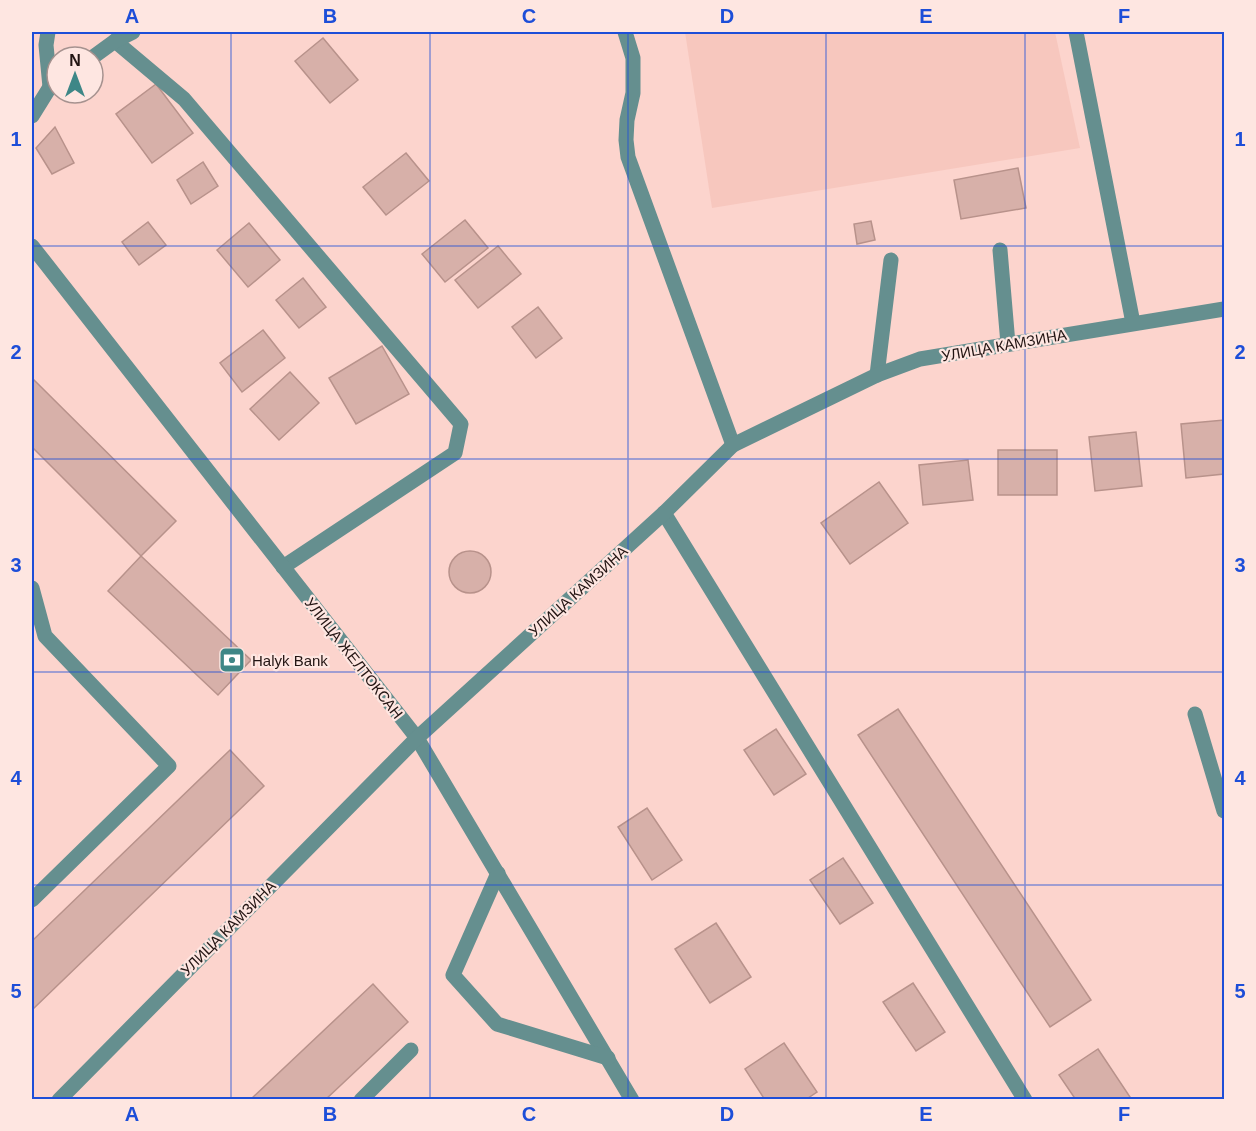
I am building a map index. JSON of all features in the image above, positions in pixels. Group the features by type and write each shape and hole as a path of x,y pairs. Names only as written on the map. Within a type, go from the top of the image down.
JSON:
{"street":[{"path":"105,48 133,32"},
{"path":"625,32 633,58 633,93 627,120 628,157 733,445"},
{"path":"1076,32 1133,323"},
{"path":"115,41 184,99 461,424 455,453 283,567"},
{"path":"32,116 45,97"},
{"name":"УЛИЦА ЖЕЛТОКСАН","path":"32,246 417,738 632,1100"},
{"path":"1000,250 1008,344"},
{"path":"877,375 891,261"},
{"name":"УЛИЦА КАМЗИНА","path":"59,1100 417,738 664,513 733,445 877,375 920,359 1224,309"},
{"path":"664,513 1025,1100"},
{"path":"32,588 45,636 170,766 32,900"},
{"path":"1196,714 1224,811"},
{"path":"498,873 453,975 497,1024 608,1058"},
{"path":"361,1100 411,1050"}],"shaded area":[{"path":"685,32 1055,32 1080,148 712,208"}],"building":[{"path":"323,38 358,80 330,103 295,61"},
{"path":"156,84 193,133 152,163 116,114"},
{"path":"55,127 74,163 52,174 36,148"},
{"path":"406,153 429,181 386,215 363,187"},
{"path":"203,162 218,186 191,204 177,180"},
{"path":"1018,168 1026,208 961,219 954,180"},
{"path":"465,220 488,248 445,282 422,254"},
{"path":"871,221 875,240 857,244 854,224"},
{"path":"148,222 166,245 139,265 122,242"},
{"path":"249,223 280,260 248,287 217,250"},
{"path":"498,246 521,274 478,308 455,280"},
{"path":"303,278 326,307 299,328 276,300"},
{"path":"538,307 562,338 536,358 512,327"},
{"path":"263,330 285,358 242,392 220,363"},
{"path":"382,346 409,394 356,424 329,378"},
{"path":"290,372 319,403 279,440 250,409"},
{"path":"32,378 176,521 141,556 32,447"},
{"path":"1224,420 1224,474 1186,478 1181,424"},
{"path":"1136,432 1142,486 1095,491 1089,437"},
{"path":"998,450 1057,450 1057,495 998,495"},
{"path":"968,460 973,500 923,505 919,465"},
{"path":"879,482 908,523 850,564 821,523"},
{"path":"470,551 478,552 485,557 490,564 490,580 485,587 478,592 470,593 462,592 455,587 450,580 449,572 450,564 455,557 462,552"},
{"path":"141,556 251,660 218,695 108,591"},
{"path":"898,709 1091,1000 1050,1027 858,735"},
{"path":"776,729 806,774 774,795 744,750"},
{"path":"230,750 264,786 32,1010 32,941"},
{"path":"647,808 682,860 652,880 618,827"},
{"path":"843,858 873,903 840,924 810,880"},
{"path":"716,923 751,977 710,1003 675,949"},
{"path":"913,983 945,1032 916,1051 883,1002"},
{"path":"373,984 408,1022 325,1100 250,1100"},
{"path":"784,1043 817,1092 805,1100 765,1100 745,1069"},
{"path":"1098,1049 1132,1100 1076,1100 1059,1075"}],"place":[{"name":"Halyk Bank","path":"232,660"}]}
